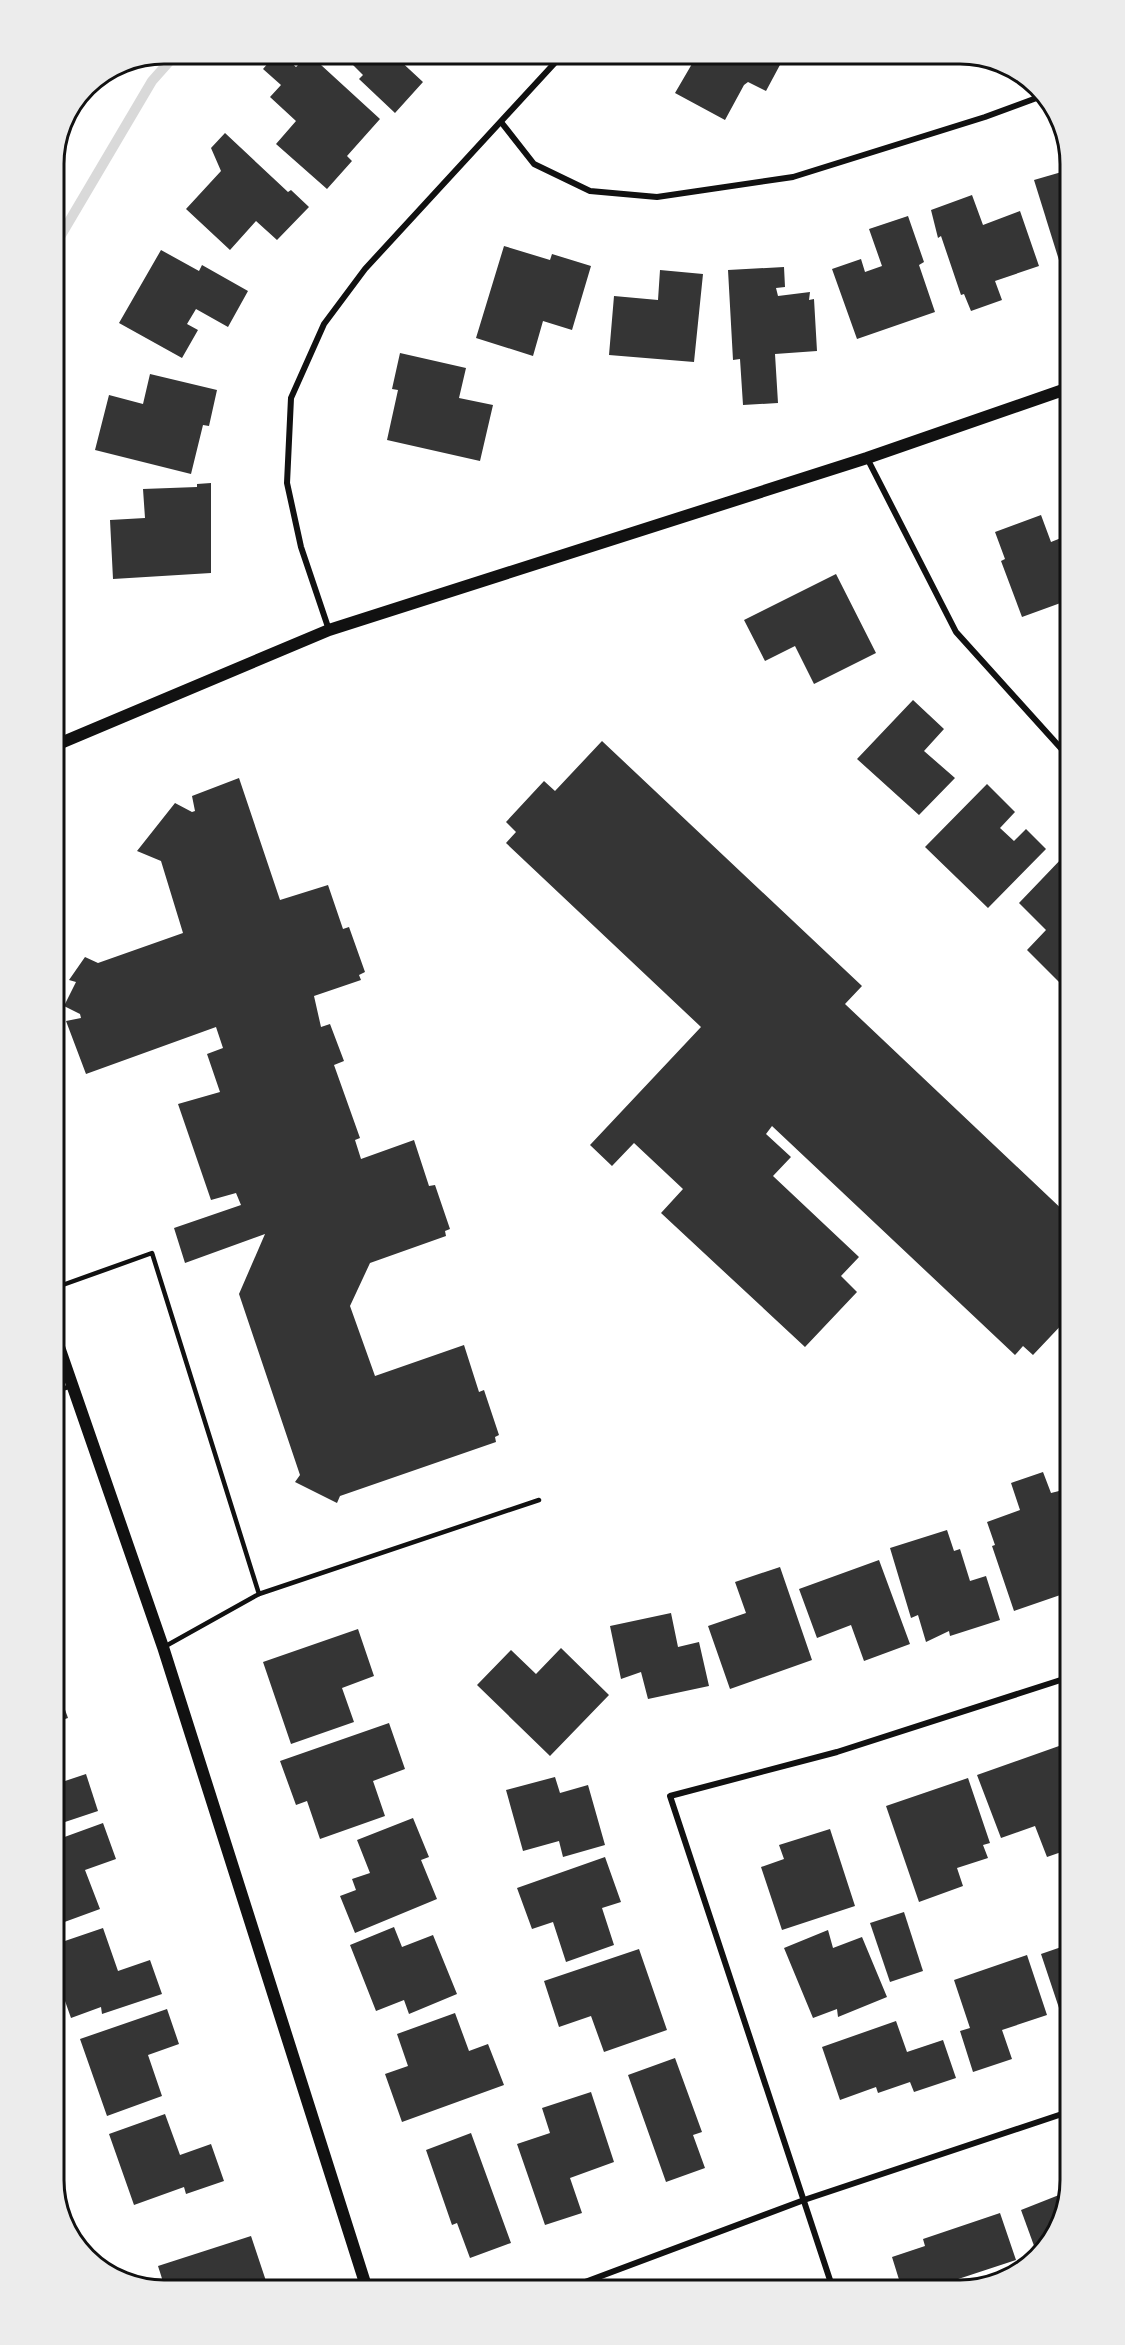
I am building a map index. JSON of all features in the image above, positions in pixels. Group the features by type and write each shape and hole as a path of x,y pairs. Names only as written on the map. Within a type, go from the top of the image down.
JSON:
{"main road":[{"path":"65,741 329,630 867,458 1060,392"},
{"path":"64,1363 163,1647 364,2280"}],"street":[{"path":"329,630 301,547 287,483 291,398 324,324 365,269 553,64"},
{"path":"501,122 534,164 590,191 657,197 793,177 985,117 1035,98"},
{"path":"867,458 956,632 1060,749"},
{"path":"830,2280 670,1796 837,1752 1060,1680"},
{"path":"590,2280 804,2200 1060,2115"}],"lane":[{"path":"64,1284 152,1253 259,1594"},
{"path":"64,1388 72,1386"},
{"path":"163,1647 259,1594 539,1500"}],"building":[{"path":"267,64 293,64 296,67 299,64 320,64 380,119 347,156 352,161 327,189 276,144 296,121 270,97 281,85 263,69"},
{"path":"352,64 404,64 423,82 395,113 359,79 363,75"},
{"path":"692,65 780,65 766,91 748,82 744,85 725,120 675,93"},
{"path":"225,133 288,192 291,190 309,207 277,240 256,221 230,250 186,209 221,171 211,148"},
{"path":"1060,172 1060,263 1034,180"},
{"path":"972,195 983,225 1020,211 1039,266 995,281 1002,300 971,311 964,294 961,295 941,236 938,238 931,210"},
{"path":"908,216 924,262 919,265 935,312 857,339 832,269 861,259 865,272 882,266 869,229"},
{"path":"504,246 550,260 552,254 591,266 572,330 543,321 533,356 476,338"},
{"path":"161,250 199,271 202,265 248,291 228,327 196,309 187,324 198,330 182,358 119,323"},
{"path":"784,267 785,287 776,288 778,296 810,292 809,300 814,299 817,351 775,354 778,403 743,405 740,359 733,360 728,270"},
{"path":"660,270 703,274 694,362 609,355 614,296 658,300"},
{"path":"400,353 466,368 459,398 493,405 480,461 387,440 398,390 392,389"},
{"path":"150,374 217,390 209,426 203,425 191,474 95,450 109,395 143,404"},
{"path":"211,483 211,573 113,579 110,520 145,518 143,489 197,487 197,484"},
{"path":"1041,515 1051,542 1060,538 1060,603 1022,617 1001,561 1005,559 995,532"},
{"path":"836,574 876,653 814,684 795,646 765,661 744,620"},
{"path":"913,700 944,729 924,751 955,778 919,815 857,759"},
{"path":"602,741 862,986 845,1004 1060,1207 1060,1326 1033,1355 1023,1346 1015,1355 772,1126 766,1134 791,1157 773,1176 859,1257 841,1276 857,1292 805,1347 661,1213 683,1189 634,1143 612,1166 590,1145 701,1027 506,843 516,832 506,822 544,781 555,791"},
{"path":"239,778 280,900 328,885 343,929 349,927 365,972 359,975 361,980 314,996 321,1027 330,1024 344,1061 334,1065 360,1138 355,1140 361,1159 414,1140 429,1186 435,1185 450,1229 445,1231 446,1236 370,1263 350,1306 375,1376 464,1345 479,1392 484,1390 499,1435 495,1437 496,1442 340,1496 337,1503 295,1482 300,1475 239,1294 265,1234 185,1263 174,1228 241,1205 236,1193 211,1200 178,1104 220,1092 207,1054 223,1048 216,1027 86,1074 66,1021 81,1018 80,1014 65,1005 76,982 69,980 85,957 98,963 183,933 161,861 137,851 175,803 192,812 195,811 192,796"},
{"path":"987,784 1015,812 1000,828 1014,841 1026,829 1046,849 988,908 925,847"},
{"path":"1060,860 1060,983 1027,950 1046,930 1019,903"},
{"path":"1043,1472 1051,1493 1060,1491 1060,1595 1014,1611 992,1546 995,1545 987,1522 1020,1510 1011,1483"},
{"path":"947,1530 954,1551 960,1549 970,1581 986,1576 1000,1620 950,1636 949,1631 926,1642 918,1615 911,1618 890,1548"},
{"path":"879,1560 910,1644 864,1661 851,1625 817,1638 799,1589"},
{"path":"780,1567 812,1660 730,1689 708,1626 746,1613 735,1582"},
{"path":"671,1613 678,1647 699,1642 709,1686 648,1699 641,1672 621,1679 610,1626"},
{"path":"358,1629 374,1676 342,1688 354,1722 291,1744 263,1662"},
{"path":"561,1648 609,1695 550,1756 477,1685 511,1650 536,1674"},
{"path":"389,1723 405,1769 373,1781 385,1816 320,1839 307,1801 296,1805 280,1761"},
{"path":"1059,1746 1060,1852 1047,1857 1035,1826 1001,1838 977,1775"},
{"path":"86,1774 98,1811 64,1822 64,1781"},
{"path":"555,1777 560,1793 588,1785 605,1845 563,1857 559,1841 523,1851 506,1790"},
{"path":"968,1778 990,1843 983,1845 988,1858 957,1868 963,1886 919,1902 886,1806"},
{"path":"413,1818 429,1857 421,1860 437,1899 355,1933 340,1896 356,1890 352,1879 370,1873 357,1840"},
{"path":"103,1823 116,1859 85,1870 100,1909 64,1922 64,1837"},
{"path":"830,1829 855,1906 782,1930 761,1867 784,1859 779,1845"},
{"path":"605,1857 621,1902 602,1908 614,1945 566,1962 553,1922 532,1929 517,1888"},
{"path":"904,1912 923,1971 890,1982 870,1923"},
{"path":"394,1927 402,1947 433,1935 457,1994 409,2014 404,2000 376,2011 350,1945"},
{"path":"103,1928 118,1971 150,1960 162,1994 102,2014 101,2007 71,2018 64,1998 64,1941"},
{"path":"828,1930 833,1948 862,1937 887,1997 838,2017 837,2009 813,2018 784,1948"},
{"path":"1060,1947 1060,2011 1041,1954"},
{"path":"639,1949 667,2030 604,2052 591,2016 559,2027 544,1981"},
{"path":"1027,1955 1047,2015 1002,2030 1012,2059 973,2072 960,2031 970,2028 954,1980"},
{"path":"167,2009 179,2044 148,2055 162,2096 107,2116 80,2039"},
{"path":"455,2013 469,2051 488,2044 504,2085 402,2122 385,2074 408,2066 397,2034"},
{"path":"896,2021 907,2052 943,2040 956,2078 914,2092 910,2082 878,2093 876,2087 840,2100 822,2047"},
{"path":"675,2058 702,2132 693,2135 705,2168 666,2182 628,2075"},
{"path":"591,2092 614,2162 570,2178 582,2213 545,2225 517,2144 550,2133 542,2108"},
{"path":"165,2114 180,2155 211,2144 224,2181 186,2194 184,2187 134,2205 109,2134"},
{"path":"471,2133 511,2243 470,2258 457,2223 452,2225 426,2150"},
{"path":"1060,2196 1050,2225 1034,2247 1021,2210"},
{"path":"1000,2213 1016,2260 955,2280 899,2280 892,2257 925,2246 923,2239"},
{"path":"251,2236 266,2280 162,2280 158,2266"}],"waterway":[{"path":"65,228 152,81 167,64"}]}
